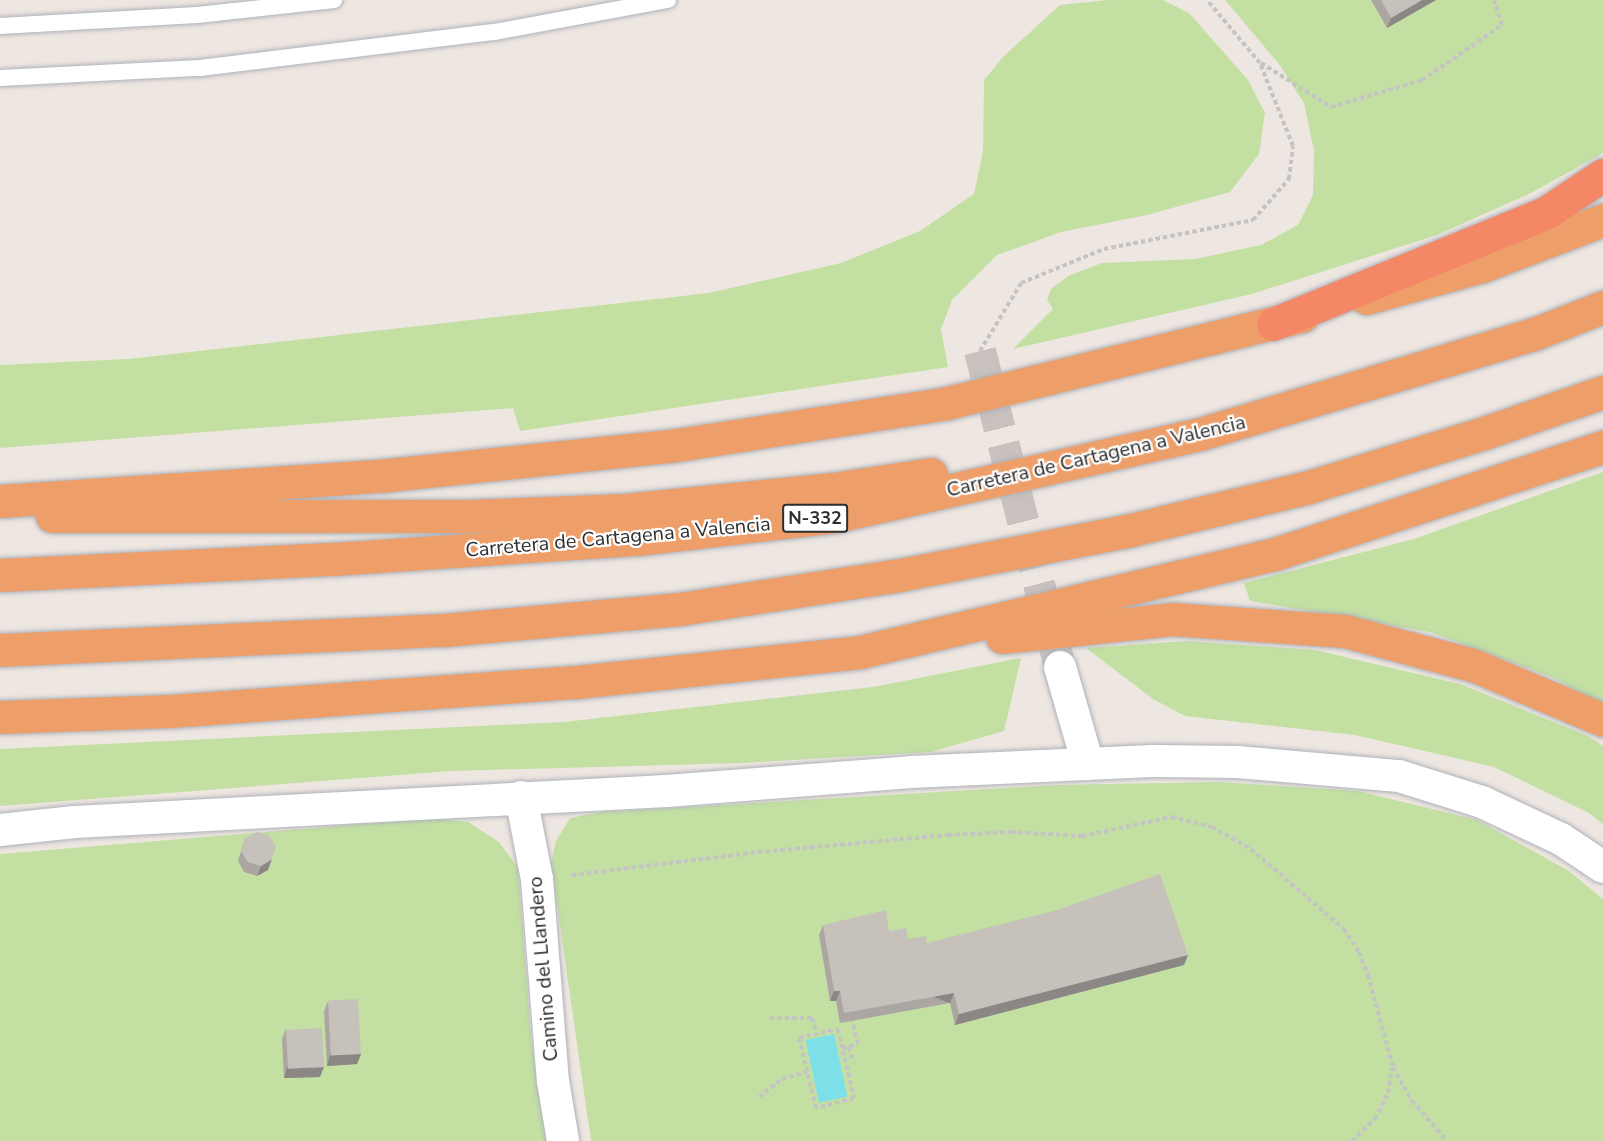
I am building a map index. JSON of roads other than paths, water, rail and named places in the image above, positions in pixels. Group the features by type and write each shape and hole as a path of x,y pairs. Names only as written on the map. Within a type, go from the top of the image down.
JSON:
{"highway":[{"path":"1273,324 1547,212 1603,175"},
{"path":"0,501 388,475 677,445 947,403 1273,324 1482,266 1603,220"},
{"name":"Carretera de Cartagena a Valencia","path":"0,575 333,559 696,532 836,516 1200,435 1534,334 1603,307"},
{"path":"0,650 444,630 680,609 900,575 1127,531 1309,487 1484,433 1603,392"},
{"name":"N-332","path":"0,515 469,516 625,510 833,489 1200,435"},
{"path":"860,652 1275,554 1603,447"},
{"path":"0,717 170,711 576,682 1172,619 1345,631 1473,665 1603,720"}],"street":[{"path":"1060,667 1088,764"},
{"path":"0,830 1088,764 1238,762 1399,776 1482,802 1561,839 1603,867"},
{"name":"Camino del Llandero","path":"521,797 537,879 553,1081 563,1141"}],"lane":[{"path":"0,26 197,15 334,0"},
{"path":"0,78 212,66 495,32 668,0"}],"water":[{"path":"834,1034 847,1097 819,1103 806,1040"}],"tunnel":[{"path":"980,351 1060,667"}]}
